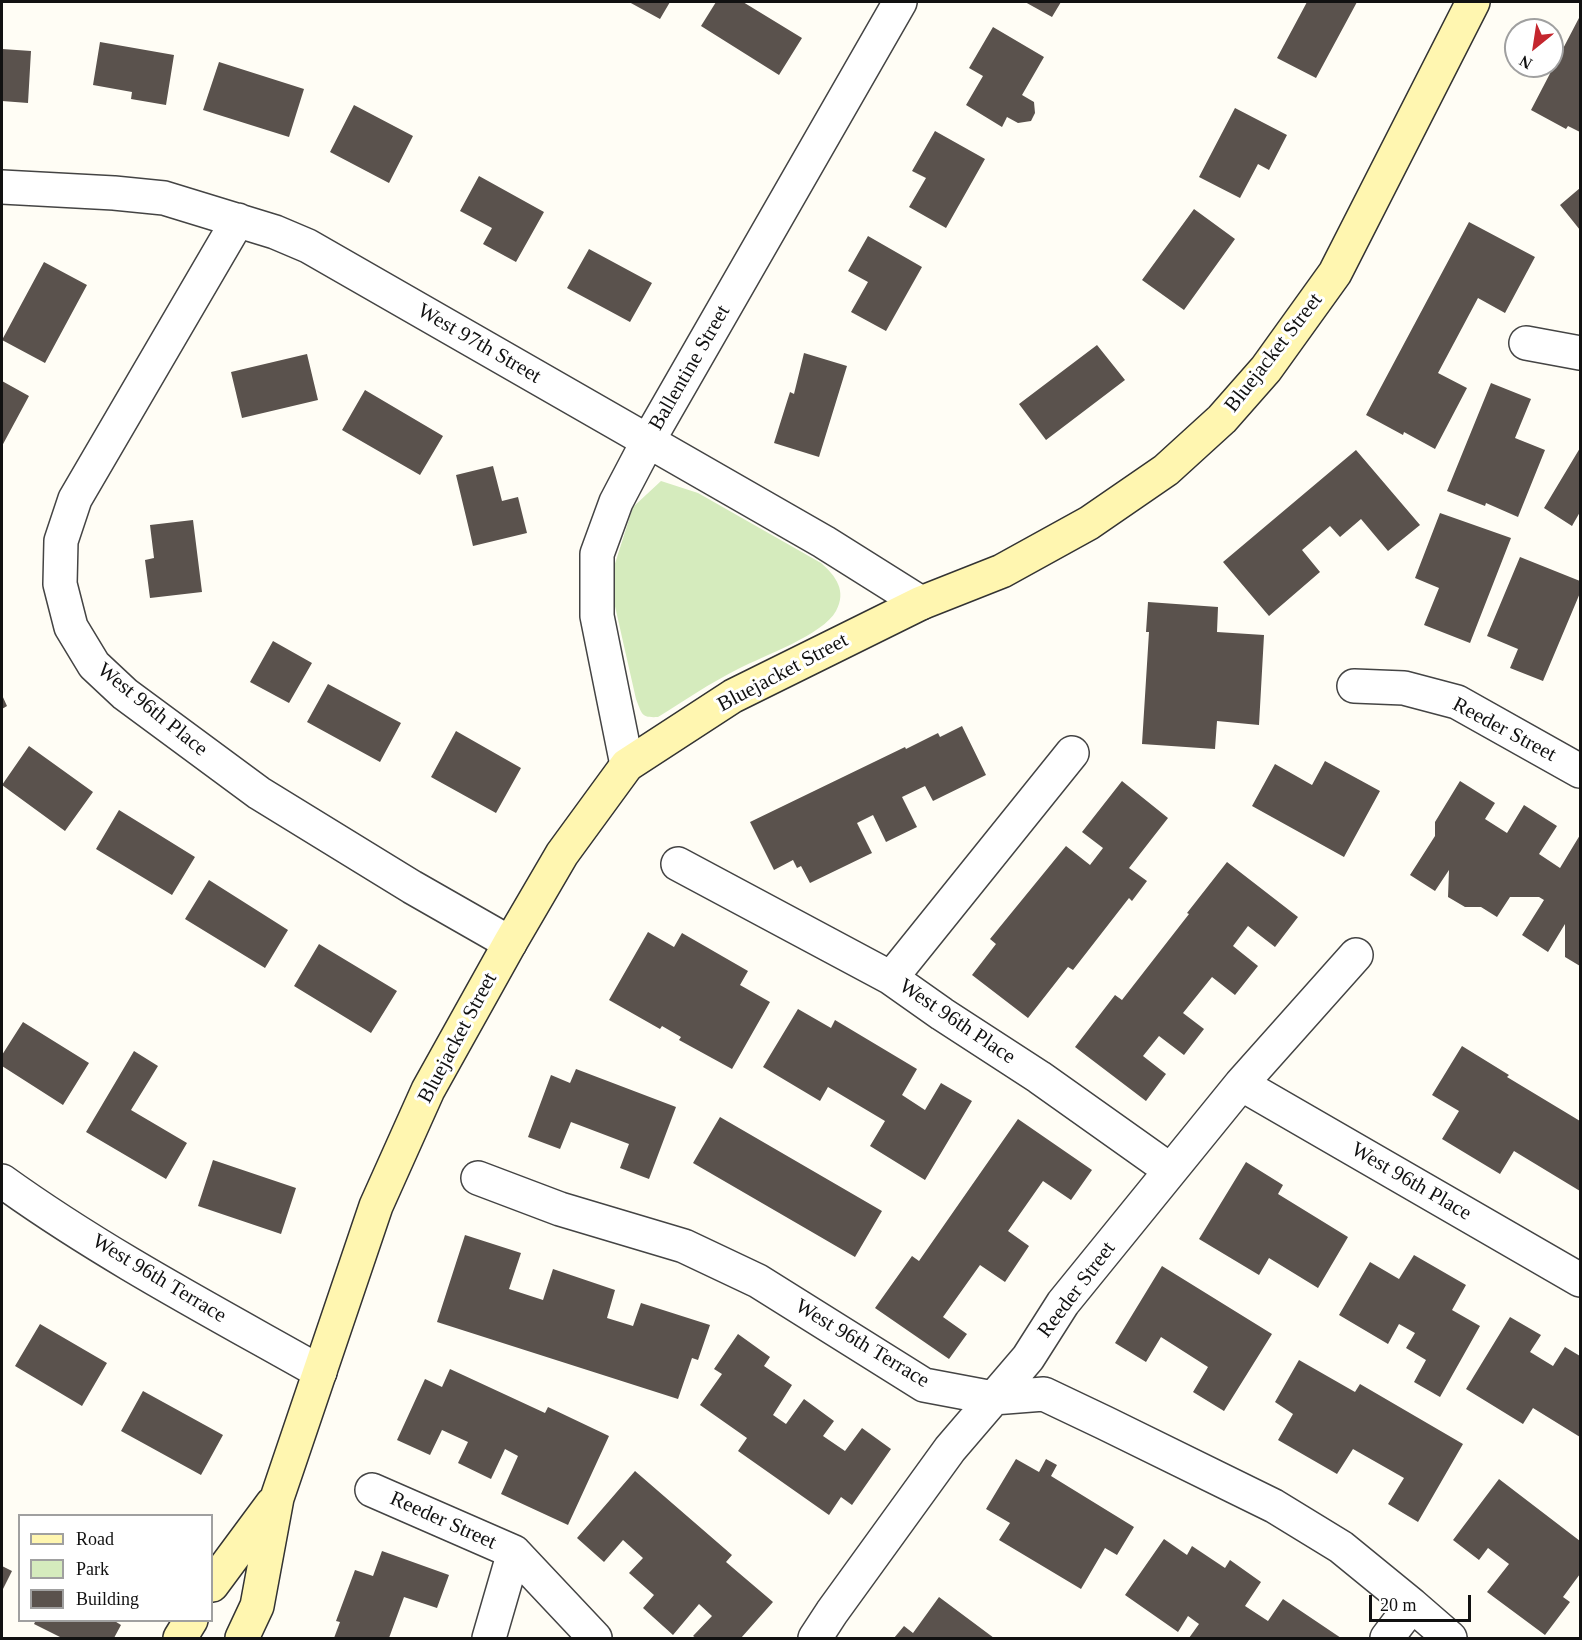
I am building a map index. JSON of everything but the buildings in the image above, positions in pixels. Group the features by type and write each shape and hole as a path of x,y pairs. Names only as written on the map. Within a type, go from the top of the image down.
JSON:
{"street":[{"name":"Ballentine Street","path":"627,765 597,616 597,554 616,502 648,441 900,2"},
{"name":"Bluejacket Street","path":"242,1638 257,1606 277,1498 374,1209 384,1186 428,1090 510,943 562,854 627,765 733,696 921,603 1002,571 1089,523 1166,470 1222,419 1266,369 1335,273 1473,2"},
{"name":"West 97th Street","path":"2,187 164,198 275,232 308,246 824,542 921,603"},
{"name":"West 96th Place","path":"238,220 75,499 61,541 60,584 71,627 94,665 125,694 259,793 412,887 510,943"},
{"path":"1526,343 1581,353"},
{"name":"Reeder Street","path":"1354,686 1404,688 1457,702 1581,771"},
{"name":"West 96th Place","path":"891,978 1072,753"},
{"name":"West 96th Place","path":"678,864 891,978 1039,1077 1170,1170"},
{"name":"Reeder Street","path":"815,1638 950,1449 1028,1358 1063,1303 1241,1084 1356,955"},
{"name":"West 96th Place","path":"1241,1084 1581,1280"},
{"name":"West 96th Terrace","path":"478,1178 560,1209 684,1246 758,1281 924,1385 993,1398 1044,1394 1274,1506 1341,1547 1450,1638"},
{"name":"West 96th Terrace","path":"2,1181 30,1202 171,1288 320,1372"},
{"name":"Reeder Street","path":"372,1490 514,1552 595,1638"},
{"name":"Bluejacket Street","path":"213,1584 277,1498"},
{"name":"Reeder Street","path":"489,1638 514,1552"},
{"path":"1387,1638 1412,1605"},
{"path":"180,1638 190,1622"}],"green space":[{"path":"661,481 698,493 821,563 838,584 840,597 836,611 819,628 792,644 728,674 658,717 648,717 643,714 636,699 612,593 612,573 633,507"}]}
